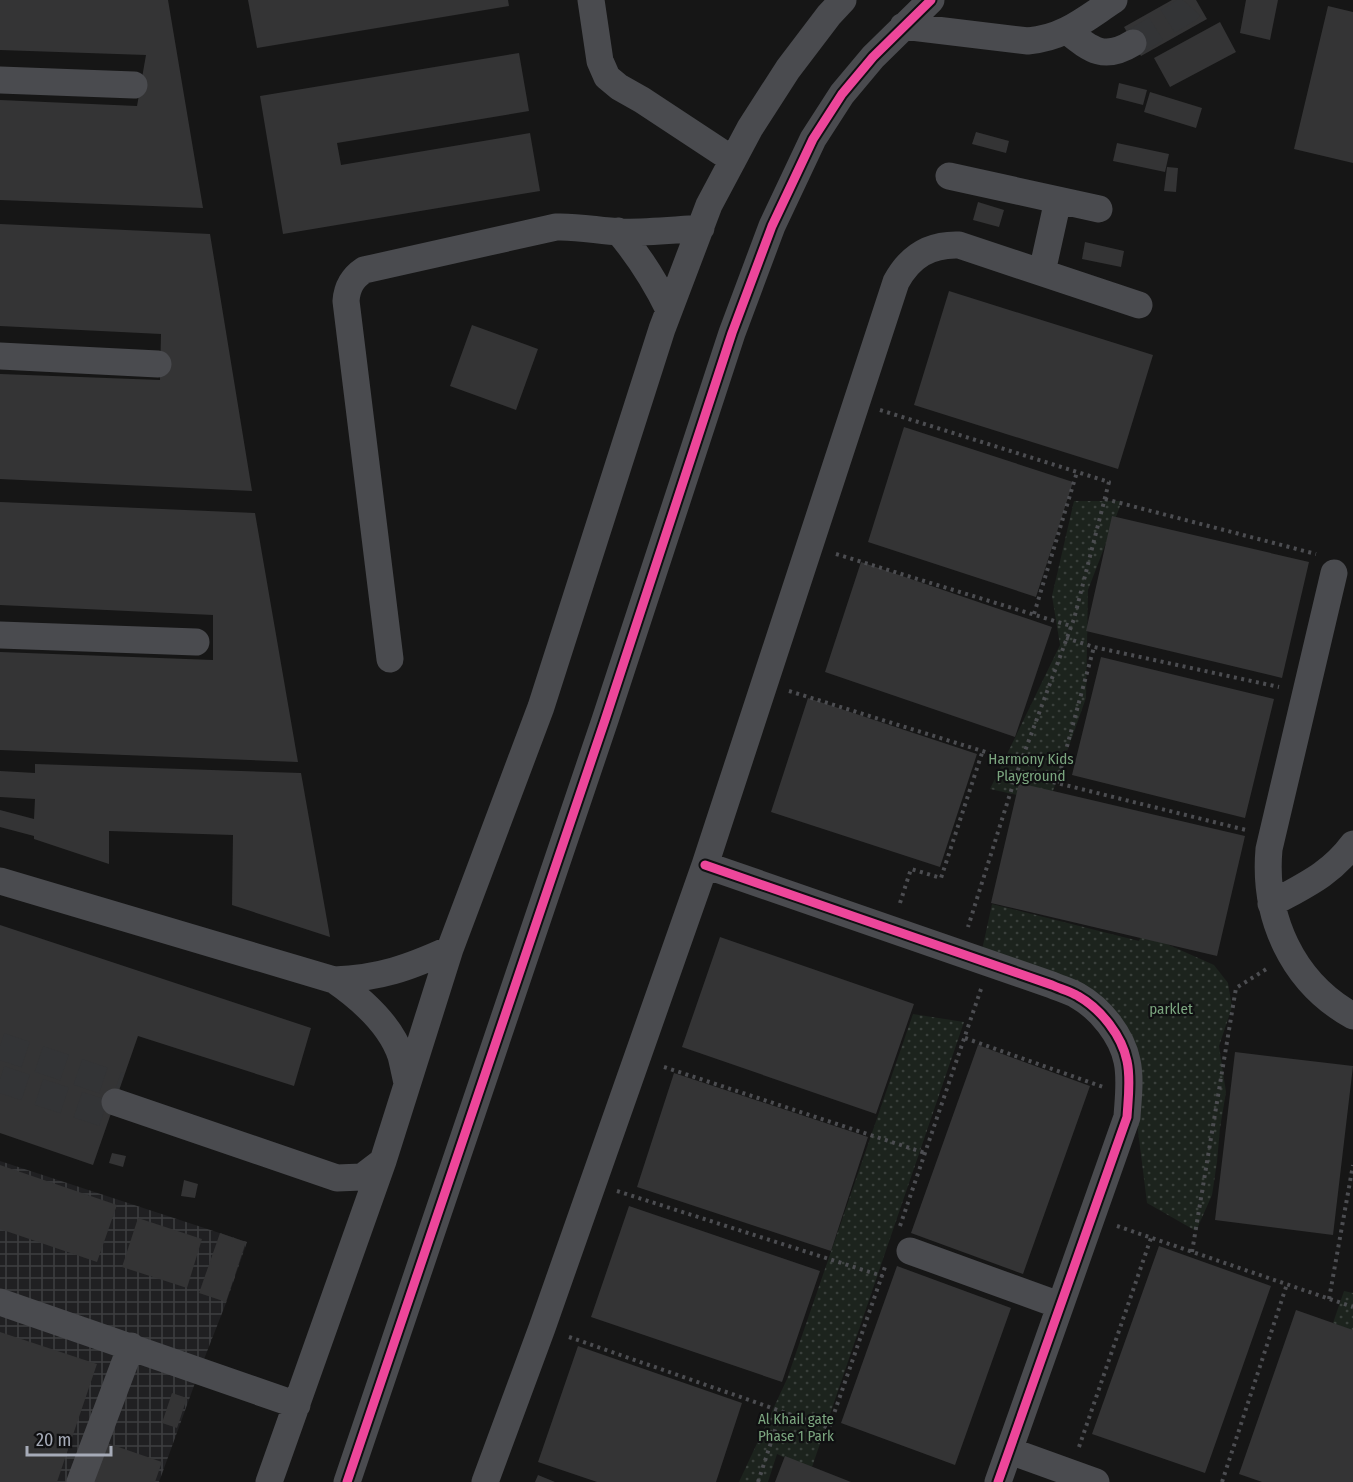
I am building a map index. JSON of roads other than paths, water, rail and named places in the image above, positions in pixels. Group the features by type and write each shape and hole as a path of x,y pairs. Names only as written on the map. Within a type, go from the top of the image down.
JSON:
{"street":[{"path":"591,0 600,61 607,77 733,160"},
{"path":"269,1482 383,1161 450,949 541,707 669,310 700,228 709,205 750,128 788,69 843,0"},
{"path":"347,1482 605,720 732,333 768,236 813,139 842,94 873,57 931,0"},
{"path":"903,26 1028,41 1042,40 1067,31 1114,0"},
{"path":"1067,31 1095,52 1117,51 1133,43"},
{"path":"0,80 134,85"},
{"path":"949,176 1099,209"},
{"path":"1041,272 1058,200"},
{"path":"390,659 345,301 350,283 364,270 556,227 574,226 618,231 700,228"},
{"path":"618,231 656,282 669,310"},
{"path":"485,1482 543,1328 705,866 856,403 902,270 921,252 946,244 959,244 1139,305"},
{"path":"0,356 158,364"},
{"path":"1334,573 1272,837 1268,867 1271,904 1278,931 1290,955 1306,979 1327,999 1353,1016"},
{"path":"0,635 196,642"},
{"path":"1271,904 1321,877 1344,856 1353,844"},
{"path":"705,866 1078,996 1100,1013 1117,1036 1127,1062 1129,1096 1127,1117 998,1482"},
{"path":"0,881 334,980 372,1011 388,1031 400,1053 407,1083"},
{"path":"334,980 382,975 405,969 450,949"},
{"path":"115,1101 162,1109 181,1124 337,1178 362,1177 383,1161"},
{"path":"899,1247 1059,1305"},
{"path":"0,1302 297,1404"},
{"path":"80,1482 130,1346"},
{"path":"1010,1451 1096,1482"}],"tunnel":[{"path":"1133,43 1188,9 1196,0"},
{"path":"0,1046 120,1086"},
{"path":"0,1079 109,1115"}],"park label":[{"name":"Harmony Kids Playground","path":"1031,768"},
{"name":"parklet","path":"1171,1009"},
{"name":"Al Khail gate Phase 1 Park","path":"796,1428"}]}
